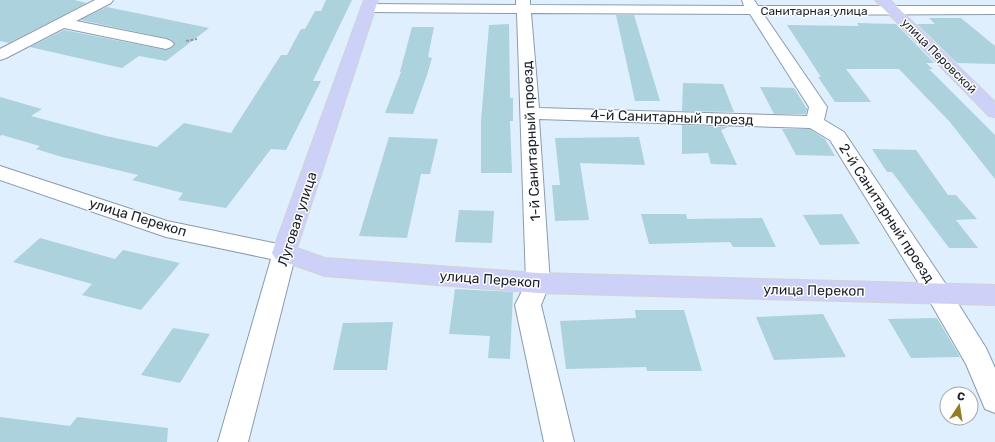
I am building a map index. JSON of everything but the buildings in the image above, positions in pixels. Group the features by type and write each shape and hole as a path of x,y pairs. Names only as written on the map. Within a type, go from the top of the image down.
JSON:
{"main road":[{"name":"Луговая улица","path":"284,253 370,4"},
{"name":"улица Перовской","path":"888,6 995,112"},
{"name":"улица Перекоп","path":"284,253 325,267 538,283 995,295"}],"street":[{"path":"0,55 106,0"},
{"name":"Санитарная улица","path":"370,4 888,6 995,10"},
{"name":"1-й Санитарный проезд","path":"523,4 538,283"},
{"path":"751,5 818,107 814,122"},
{"path":"62,23 166,44"},
{"name":"4-й Санитарный проезд","path":"530,113 814,122"},
{"name":"2-й Санитарный проезд","path":"814,122 837,136 938,293 976,357 995,398"},
{"name":"улица Перекоп","path":"0,173 166,229 284,253"},
{"name":"Луговая улица","path":"233,442 284,253"},
{"path":"538,283 528,305 560,442"}]}
